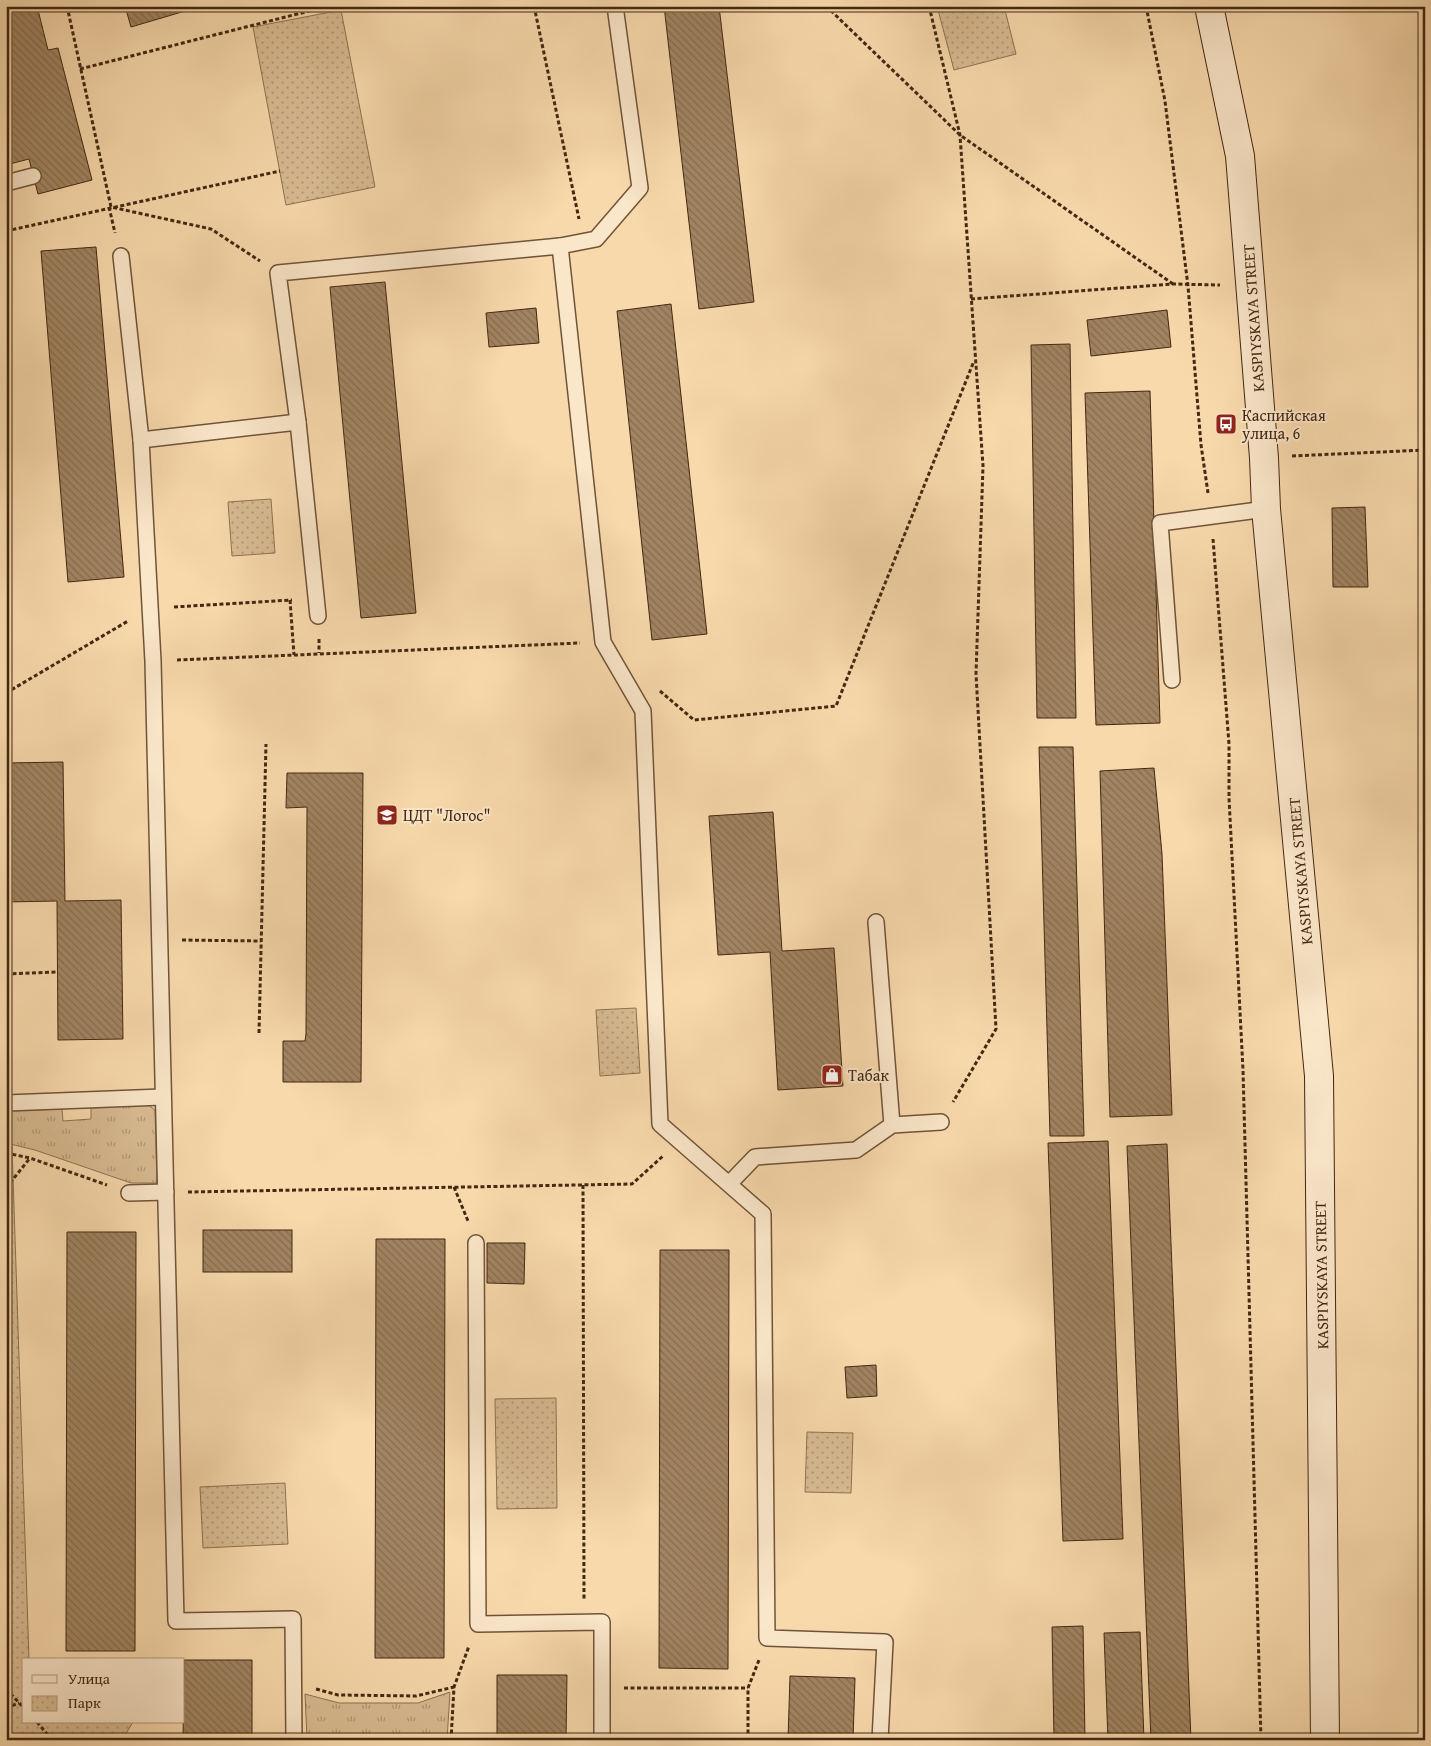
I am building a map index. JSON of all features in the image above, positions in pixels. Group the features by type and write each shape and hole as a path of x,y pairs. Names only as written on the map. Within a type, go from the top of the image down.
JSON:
{"main road":[{"name":"KASPIYSKAYA STREET","path":"1210,6 1240,156 1264,458 1266,509 1319,1076 1325,1740"}],"lane":[{"path":"318,616 298,422 278,273 560,246 596,239 640,188 614,6"},
{"path":"6,183 34,176"},
{"path":"560,246 603,642 643,711 660,1124 730,1183 763,1214 767,1638 885,1642 880,1740"},
{"path":"121,256 141,440 153,661 176,1621 293,1619 294,1740"},
{"path":"141,440 298,422"},
{"path":"1172,680 1160,523 1266,509"},
{"path":"876,922 892,1124"},
{"path":"6,1103 162,1097"},
{"path":"730,1183 755,1157 856,1150 892,1124 941,1122"},
{"path":"128,1193 166,1192"},
{"path":"476,1243 478,1624 602,1622 602,1740"}],"path":[{"path":"67,6 111,207"},
{"path":"80,70 329,6"},
{"path":"534,6 584,242"},
{"path":"826,6 960,136 1173,284 971,299"},
{"path":"929,6 960,136 983,466 976,674 996,1029 941,1122"},
{"path":"1146,6 1166,111 1188,286 1201,445 1211,516 1229,744 1229,798 1243,1070 1261,1740"},
{"path":"6,230 280,171"},
{"path":"111,207 210,229 278,273"},
{"path":"659,690 694,720 836,706 975,358"},
{"path":"1264,458 1425,450"},
{"path":"6,693 150,608 317,598"},
{"path":"290,600 294,655"},
{"path":"153,661 603,642"},
{"path":"259,1033 266,744"},
{"path":"192,940 261,940"},
{"path":"6,974 58,972"},
{"path":"166,1192 632,1184 680,1140"},
{"path":"6,1153 30,1158 128,1193"},
{"path":"6,1188 30,1158"},
{"path":"583,1185 584,1623"},
{"path":"454,1187 468,1221"},
{"path":"451,1740 454,1686 478,1624"},
{"path":"748,1740 748,1688 767,1638"},
{"path":"294,1684 338,1694 406,1696 416,1696 454,1686"},
{"path":"6,1688 22,1706"},
{"path":"602,1688 748,1688"},
{"path":"6,1708 19,1703"},
{"path":"38,1724 52,1740"}],"green space":[{"path":"937,6 1004,6 1016,54 954,70"},
{"path":"341,10 375,187 286,205 253,27"},
{"path":"271,499 275,553 232,556 228,502"},
{"path":"636,1008 640,1073 600,1076 596,1010"},
{"path":"147,1104 155,1110 157,1183 131,1183 35,1150 6,1143 6,1111 62,1109 63,1121 91,1119 91,1108"},
{"path":"6,1146 12,1146 29,1658 22,1658 22,1724 132,1724 122,1740 6,1740"},
{"path":"556,1398 557,1508 497,1509 495,1399"},
{"path":"807,1432 853,1433 851,1493 805,1492"},
{"path":"285,1483 288,1544 203,1548 200,1487"},
{"path":"450,1692 447,1740 307,1739 305,1694 339,1703 418,1703"}],"building":[{"path":"6,6 37,6 48,50 58,48 92,180 38,194 29,159 6,165"},
{"path":"125,6 202,6 131,27"},
{"path":"664,6 719,6 754,302 699,309"},
{"path":"96,247 124,577 68,582 41,251"},
{"path":"385,282 416,613 361,618 330,287"},
{"path":"671,304 707,634 652,640 617,311"},
{"path":"536,308 539,343 489,347 486,313"},
{"path":"1167,310 1171,347 1091,356 1087,320"},
{"path":"1070,344 1076,718 1037,718 1031,345"},
{"path":"1150,391 1160,723 1096,725 1085,393"},
{"path":"1365,507 1368,587 1333,587 1332,508"},
{"path":"1039,747 1073,747 1084,1136 1050,1136"},
{"path":"63,762 65,901 121,900 123,1039 58,1040 57,901 6,902 6,763"},
{"path":"1154,768 1162,854 1172,1115 1110,1117 1100,771"},
{"path":"287,773 363,773 361,1082 283,1082 283,1041 305,1041 306,1034 307,807 286,808"},
{"path":"773,812 782,951 834,948 843,1086 778,1090 770,952 718,955 709,816"},
{"path":"1108,1141 1123,1539 1063,1541 1048,1143"},
{"path":"1167,1144 1191,1740 1151,1740 1127,1146"},
{"path":"203,1230 292,1230 292,1272 203,1272"},
{"path":"67,1232 136,1232 135,1651 66,1651"},
{"path":"376,1239 445,1239 444,1658 375,1658"},
{"path":"487,1243 525,1243 524,1284 487,1283"},
{"path":"660,1250 729,1250 728,1669 659,1668"},
{"path":"876,1365 877,1396 847,1398 845,1367"},
{"path":"1083,1626 1085,1740 1054,1740 1052,1627"},
{"path":"1140,1632 1144,1740 1108,1740 1104,1633"},
{"path":"185,1660 252,1660 252,1740 183,1740 183,1724 185,1724"},
{"path":"497,1675 567,1675 566,1740 497,1740"},
{"path":"790,1676 855,1678 853,1740 788,1740"}],"place":[{"name":"Каспийская улица, 6","path":"1226,424"},
{"name":"ЦДТ \"Логос\"","path":"387,815"},
{"name":"Табак","path":"832,1075"}]}
